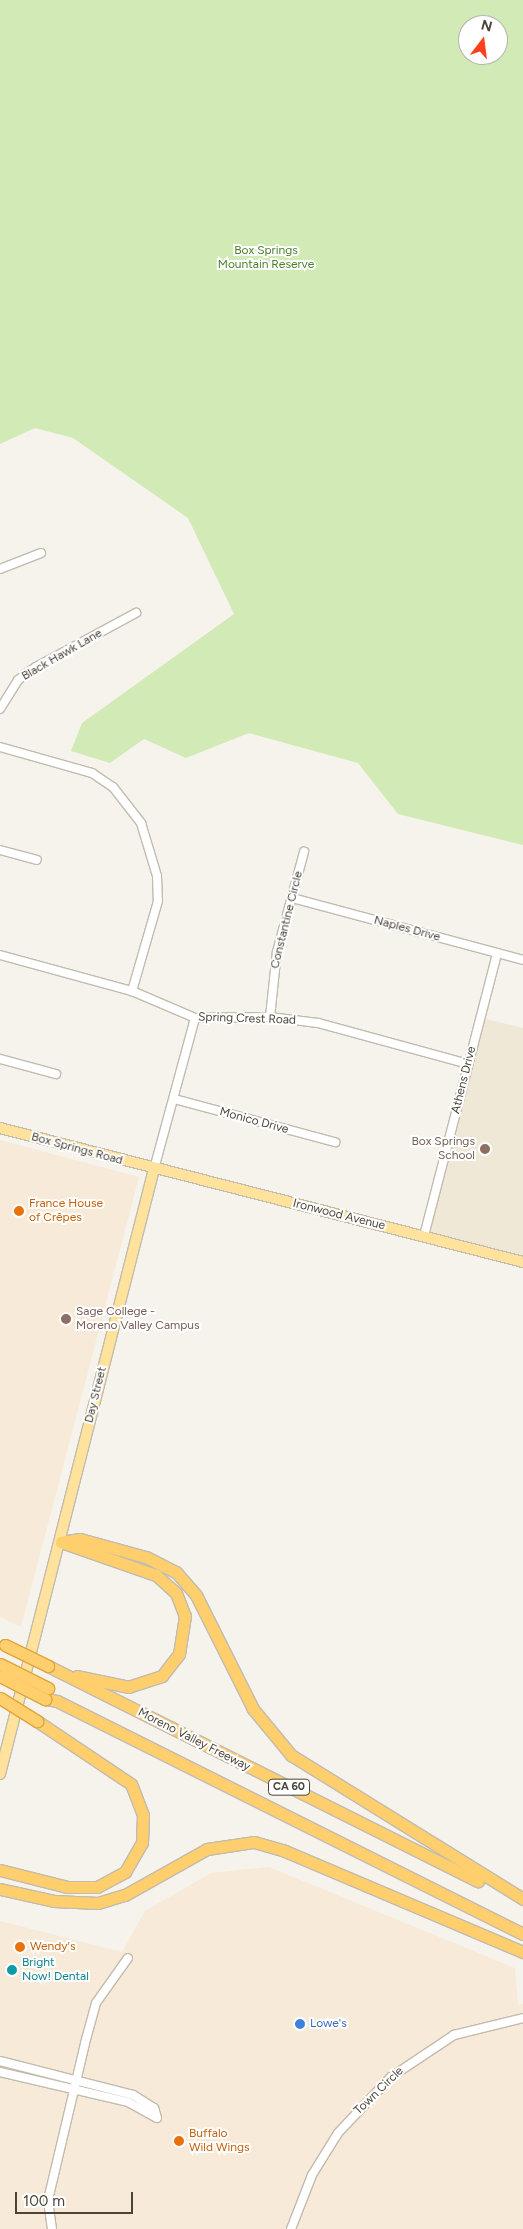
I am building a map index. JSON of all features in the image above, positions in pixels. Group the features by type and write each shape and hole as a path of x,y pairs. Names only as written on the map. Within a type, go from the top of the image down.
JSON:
{"highway":[{"path":"61,1542 80,1539 146,1557 176,1572 205,1612 252,1709 291,1755 523,1899"},
{"path":"52,1668 113,1685 142,1684 169,1669 186,1633 183,1604 156,1575 61,1542"},
{"name":"Moreno Valley Freeway","path":"3,1644 523,1903"},
{"path":"0,1664 46,1694"},
{"name":"CA 60","path":"0,1676 46,1694 523,1934"},
{"path":"0,1698 131,1784 144,1815 142,1843 125,1872 97,1888 67,1887 0,1870"},
{"path":"0,1889 69,1904 98,1903 125,1895 207,1849 254,1842 285,1850 523,1952"}],"main road":[{"name":"Box Springs Road","path":"0,1128 154,1169"},
{"name":"Ironwood Avenue","path":"154,1169 523,1262"},
{"name":"Day Street","path":"0,1774 61,1542 154,1169"}],"street":[{"path":"0,569 41,553"},
{"name":"Black Hawk Lane","path":"0,709 18,680 36,667 136,613"},
{"path":"0,747 92,773 124,797 141,823 157,876 158,901 132,991"},
{"path":"0,850 37,860"},
{"name":"Constantine Circle","path":"270,1017 274,972 304,852"},
{"name":"Naples Drive","path":"292,898 523,960"},
{"name":"Athens Drive","path":"424,1236 497,953"},
{"name":"Spring Crest Road","path":"0,956 132,991 195,1018 270,1017 318,1023 468,1064"},
{"name":"Day Street","path":"154,1169 195,1018"},
{"path":"0,1059 56,1074"},
{"name":"Monico Drive","path":"174,1099 335,1142"},
{"path":"52,2229 48,2200 96,2003 128,1958"},
{"name":"Town Circle","path":"292,2229 312,2175 338,2133 391,2077 454,2035 523,2018"},
{"path":"0,2061 76,2082 133,2095 154,2108 157,2118 128,2102 74,2092 0,2072"}],"shaded area":[{"name":"Box Springs School","path":"482,1018 523,1028 523,1260 426,1235"},
{"path":"0,1140 139,1177 21,1627 0,1617"},
{"path":"269,1867 515,1968 518,2005 523,2004 523,2229 0,2229 0,1921 122,1952 145,1911 211,1873"}],"green space":[{"name":"Box Springs Mountain Reserve","path":"0,0 523,0 523,845 398,814 358,763 249,733 186,758 144,739 110,763 71,751 82,723 234,614 188,518 73,438 35,428 0,444"}],"place":[{"name":"Box Springs School","path":"485,1149"},
{"name":"France House of Crêpes","path":"19,1211"},
{"name":"Sage College - Moreno Valley Campus","path":"66,1319"},
{"name":"Wendy's","path":"20,1947"},
{"name":"Bright Now! Dental","path":"12,1970"},
{"name":"Lowe's","path":"300,2024"},
{"name":"Buffalo Wild Wings","path":"179,2141"}]}
